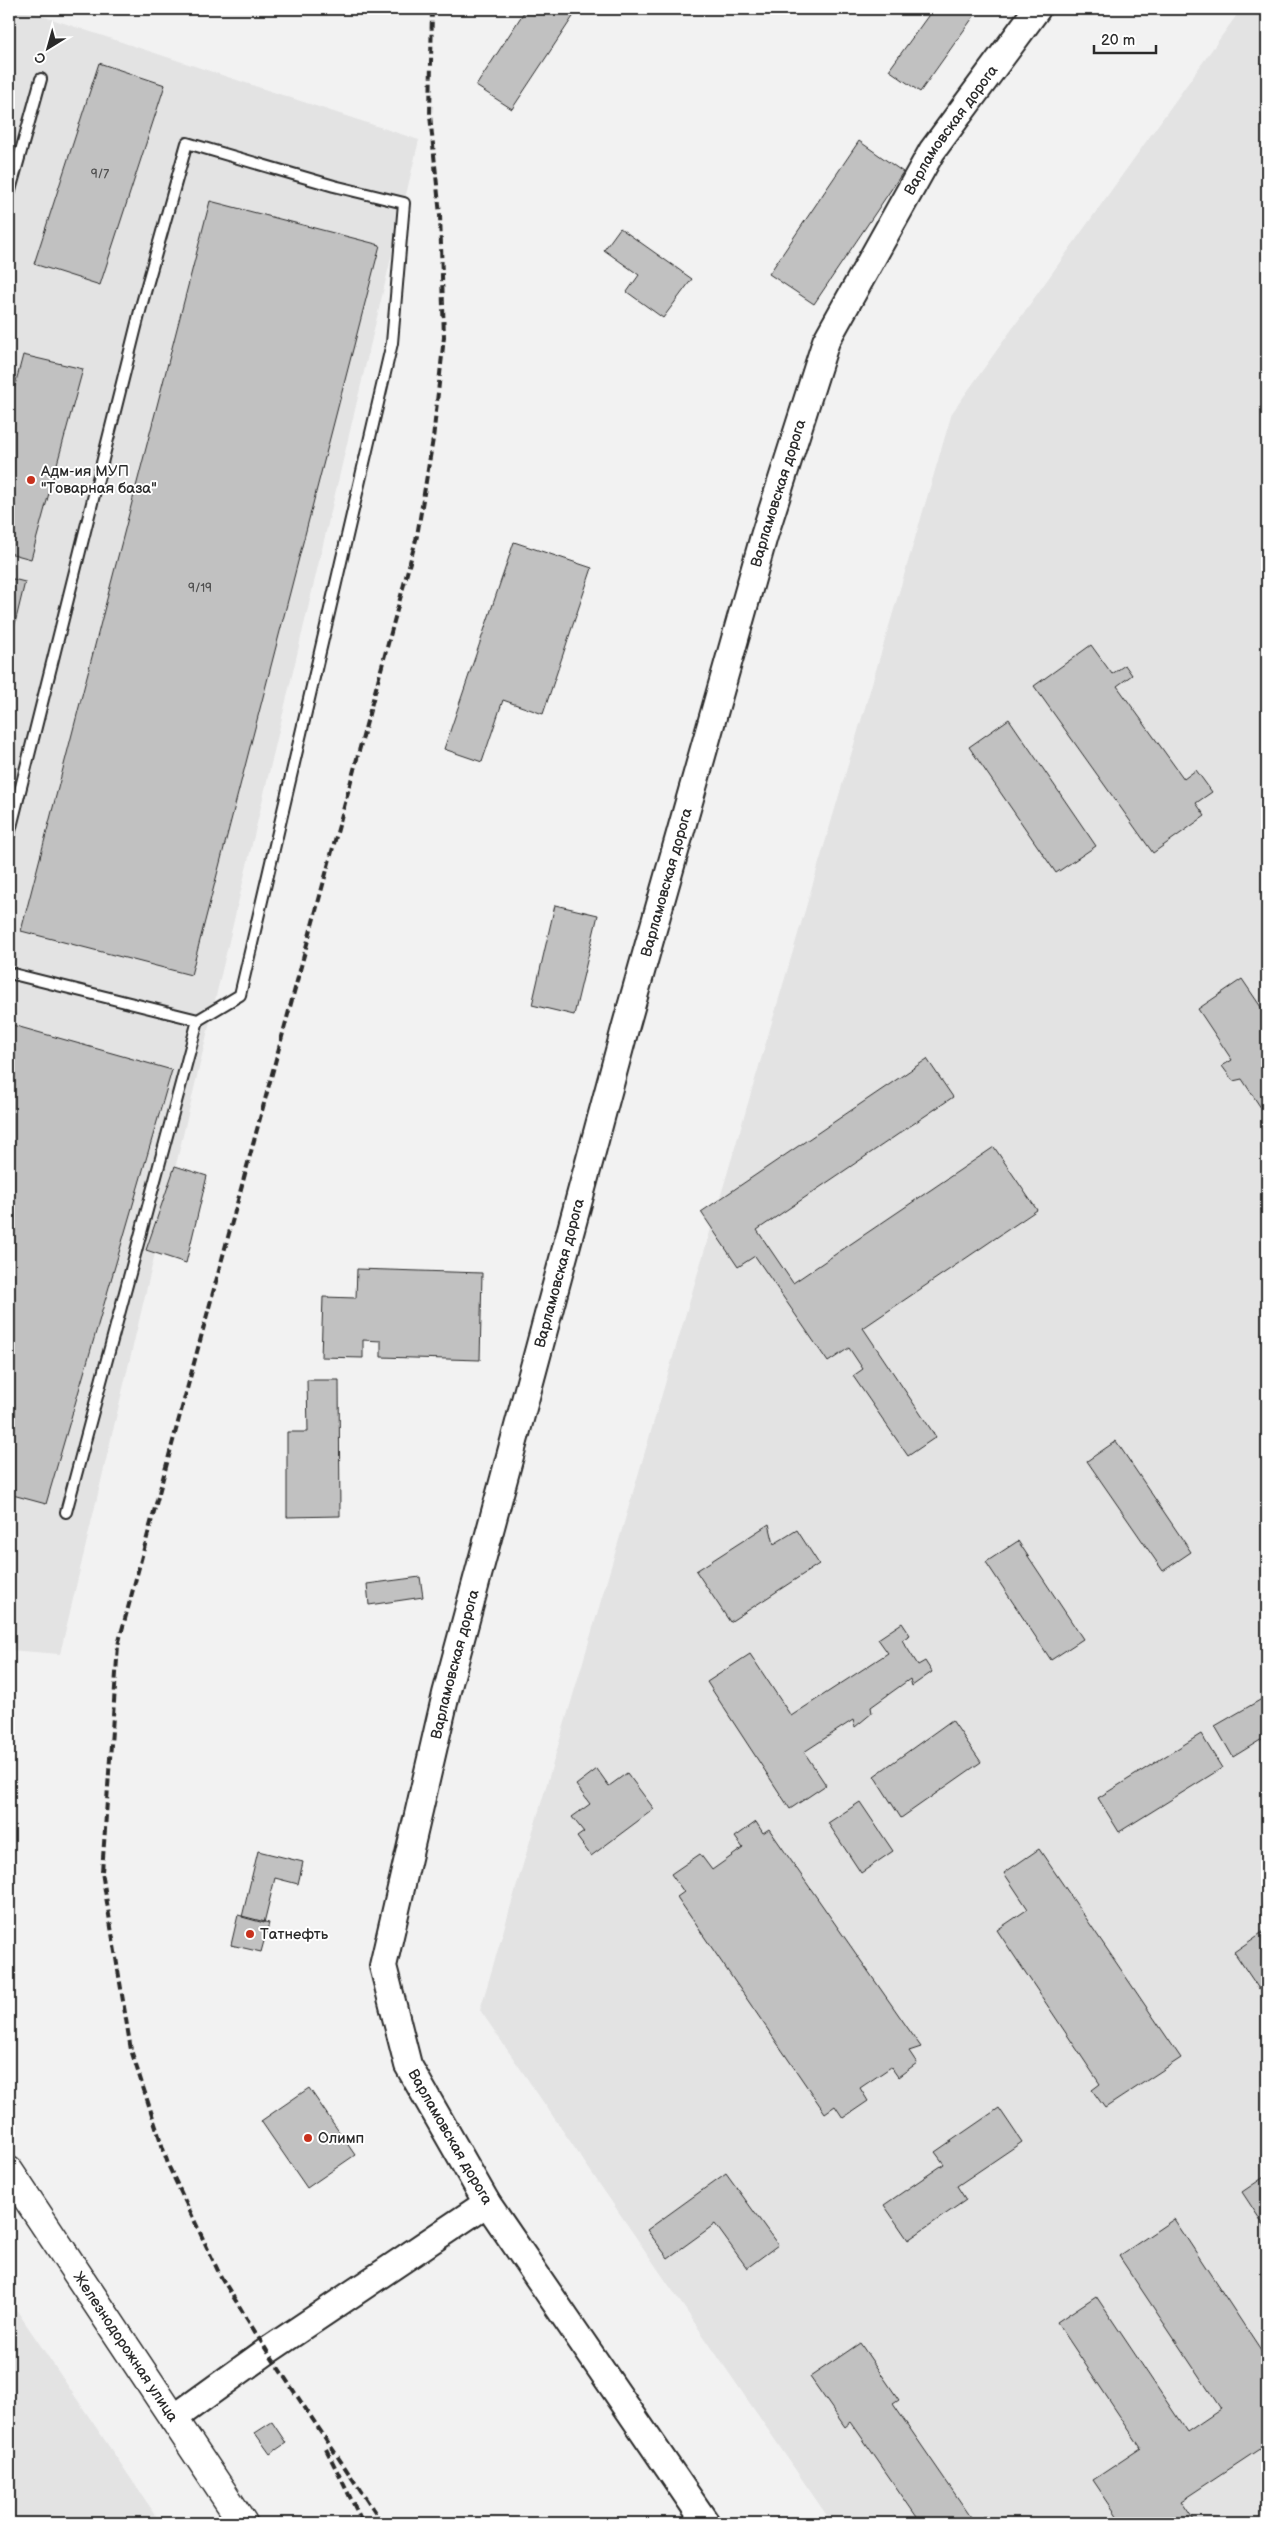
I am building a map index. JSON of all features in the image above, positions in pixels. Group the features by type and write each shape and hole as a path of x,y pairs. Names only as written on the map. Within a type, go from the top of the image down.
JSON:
{"main road":[{"name":"Железнодорожная улица","path":"9,2171 243,2523"}],"street":[{"name":"Варламовская дорога","path":"698,2517 487,2203 408,2065 382,1966 446,1694 626,1025 764,536 826,341 932,150 1037,9"},
{"path":"173,2419 266,2351 487,2203"}],"lane":[{"path":"9,194 41,80"},
{"path":"9,835 142,303 187,143 334,186 404,202 392,343 240,995 198,1020 66,1512"},
{"path":"9,973 198,1020"}],"shaded area":[{"path":"9,9 21,9 419,140 60,1654 9,1650"},
{"path":"1241,9 1267,9 1267,2523 832,2523 480,2010 952,413"},
{"path":"9,2299 161,2523 9,2523"}],"building":[{"path":"526,9 578,9 512,109 476,86"},
{"path":"933,9 979,9 920,92 889,70"},
{"path":"99,63 165,85 100,285 34,264"},
{"path":"859,141 903,172 814,304 769,274"},
{"path":"210,201 380,245 191,975 21,931"},
{"path":"620,228 692,279 663,318 627,292 639,275 604,250"},
{"name":"Адм-ия МУП \"Товарная база\"","path":"23,355 83,369 31,559 9,553 9,408"},
{"path":"514,542 592,568 543,714 503,700 482,762 444,749"},
{"path":"9,578 25,582 9,648"},
{"path":"1091,645 1112,674 1125,665 1132,675 1117,686 1184,779 1196,770 1212,792 1196,803 1205,816 1153,853 1034,686"},
{"path":"1009,719 1096,846 1056,873 969,747"},
{"path":"555,905 598,915 574,1015 532,1005"},
{"path":"1242,979 1267,1016 1267,1117 1242,1079 1233,1081 1222,1066 1232,1060 1198,1009"},
{"path":"9,1024 172,1070 46,1504 9,1494"},
{"path":"927,1059 953,1097 757,1230 793,1283 994,1147 1037,1210 863,1328 936,1437 908,1456 853,1376 863,1369 849,1348 828,1362 755,1256 738,1267 701,1212"},
{"path":"175,1166 207,1176 186,1263 146,1250"},
{"path":"357,1269 482,1273 480,1360 381,1357 381,1341 363,1340 363,1358 321,1357 323,1297 356,1298"},
{"path":"307,1380 339,1380 340,1516 287,1517 287,1432 308,1432"},
{"path":"1116,1441 1191,1552 1163,1571 1087,1461"},
{"path":"769,1524 774,1544 797,1530 819,1564 730,1622 696,1571"},
{"path":"1018,1541 1083,1639 1051,1660 986,1562"},
{"path":"420,1577 423,1597 369,1605 367,1584"},
{"path":"902,1623 910,1635 902,1640 918,1665 925,1661 932,1672 912,1686 910,1679 871,1707 872,1713 855,1727 853,1720 804,1752 826,1785 790,1809 707,1682 750,1654 791,1716 888,1653 878,1639"},
{"path":"1267,1696 1267,1736 1233,1757 1215,1726"},
{"path":"952,1720 981,1762 901,1818 874,1776"},
{"path":"1201,1734 1222,1768 1119,1832 1098,1798"},
{"path":"597,1769 609,1786 627,1773 654,1809 591,1856 577,1837 584,1832 572,1817 590,1804 576,1785"},
{"path":"860,1802 893,1851 861,1873 828,1823"},
{"path":"756,1822 763,1833 769,1829 921,2047 909,2051 917,2063 898,2077 891,2067 860,2088 868,2101 843,2118 835,2106 825,2113 677,1897 684,1892 671,1874 700,1854 712,1870 743,1848 735,1837"},
{"path":"1039,1849 1181,2058 1105,2108 1092,2090 1100,2084 997,1930 1028,1909 1004,1873"},
{"path":"258,1851 303,1862 298,1884 275,1878 264,1923 242,1917"},
{"name":"Татнефть","path":"238,1915 269,1923 261,1952 231,1945"},
{"path":"1267,1929 1267,1983 1259,1989 1234,1952"},
{"name":"Олимп","path":"309,2088 355,2155 307,2188 261,2121"},
{"path":"999,2108 1022,2142 957,2186 966,2200 908,2240 884,2205 944,2164 935,2152"},
{"path":"726,2173 778,2245 747,2268 715,2224 668,2258 647,2230"},
{"path":"1267,2175 1267,2230 1242,2192"},
{"path":"1174,2219 1267,2360 1267,2444 1181,2501 1196,2523 1122,2523 1093,2480 1141,2448 1057,2322 1096,2296 1187,2432 1221,2409 1119,2256"},
{"path":"860,2343 899,2400 893,2404 975,2523 921,2523 851,2422 845,2427 810,2377"},
{"path":"272,2422 286,2443 270,2454 255,2433"},
{"path":"986,2515 992,2523 975,2523"}],"railway":[{"path":"382,2523 267,2351 221,2277 169,2167 131,2050 102,1872 118,1645 417,536 433,439 444,337 440,215 430,115 432,9"},
{"path":"326,2449 363,2523"}],"place":[{"name":"Адм-ия МУП \"Товарная база\"","path":"31,480"},
{"name":"Татнефть","path":"250,1934"},
{"name":"Олимп","path":"308,2138"}]}
